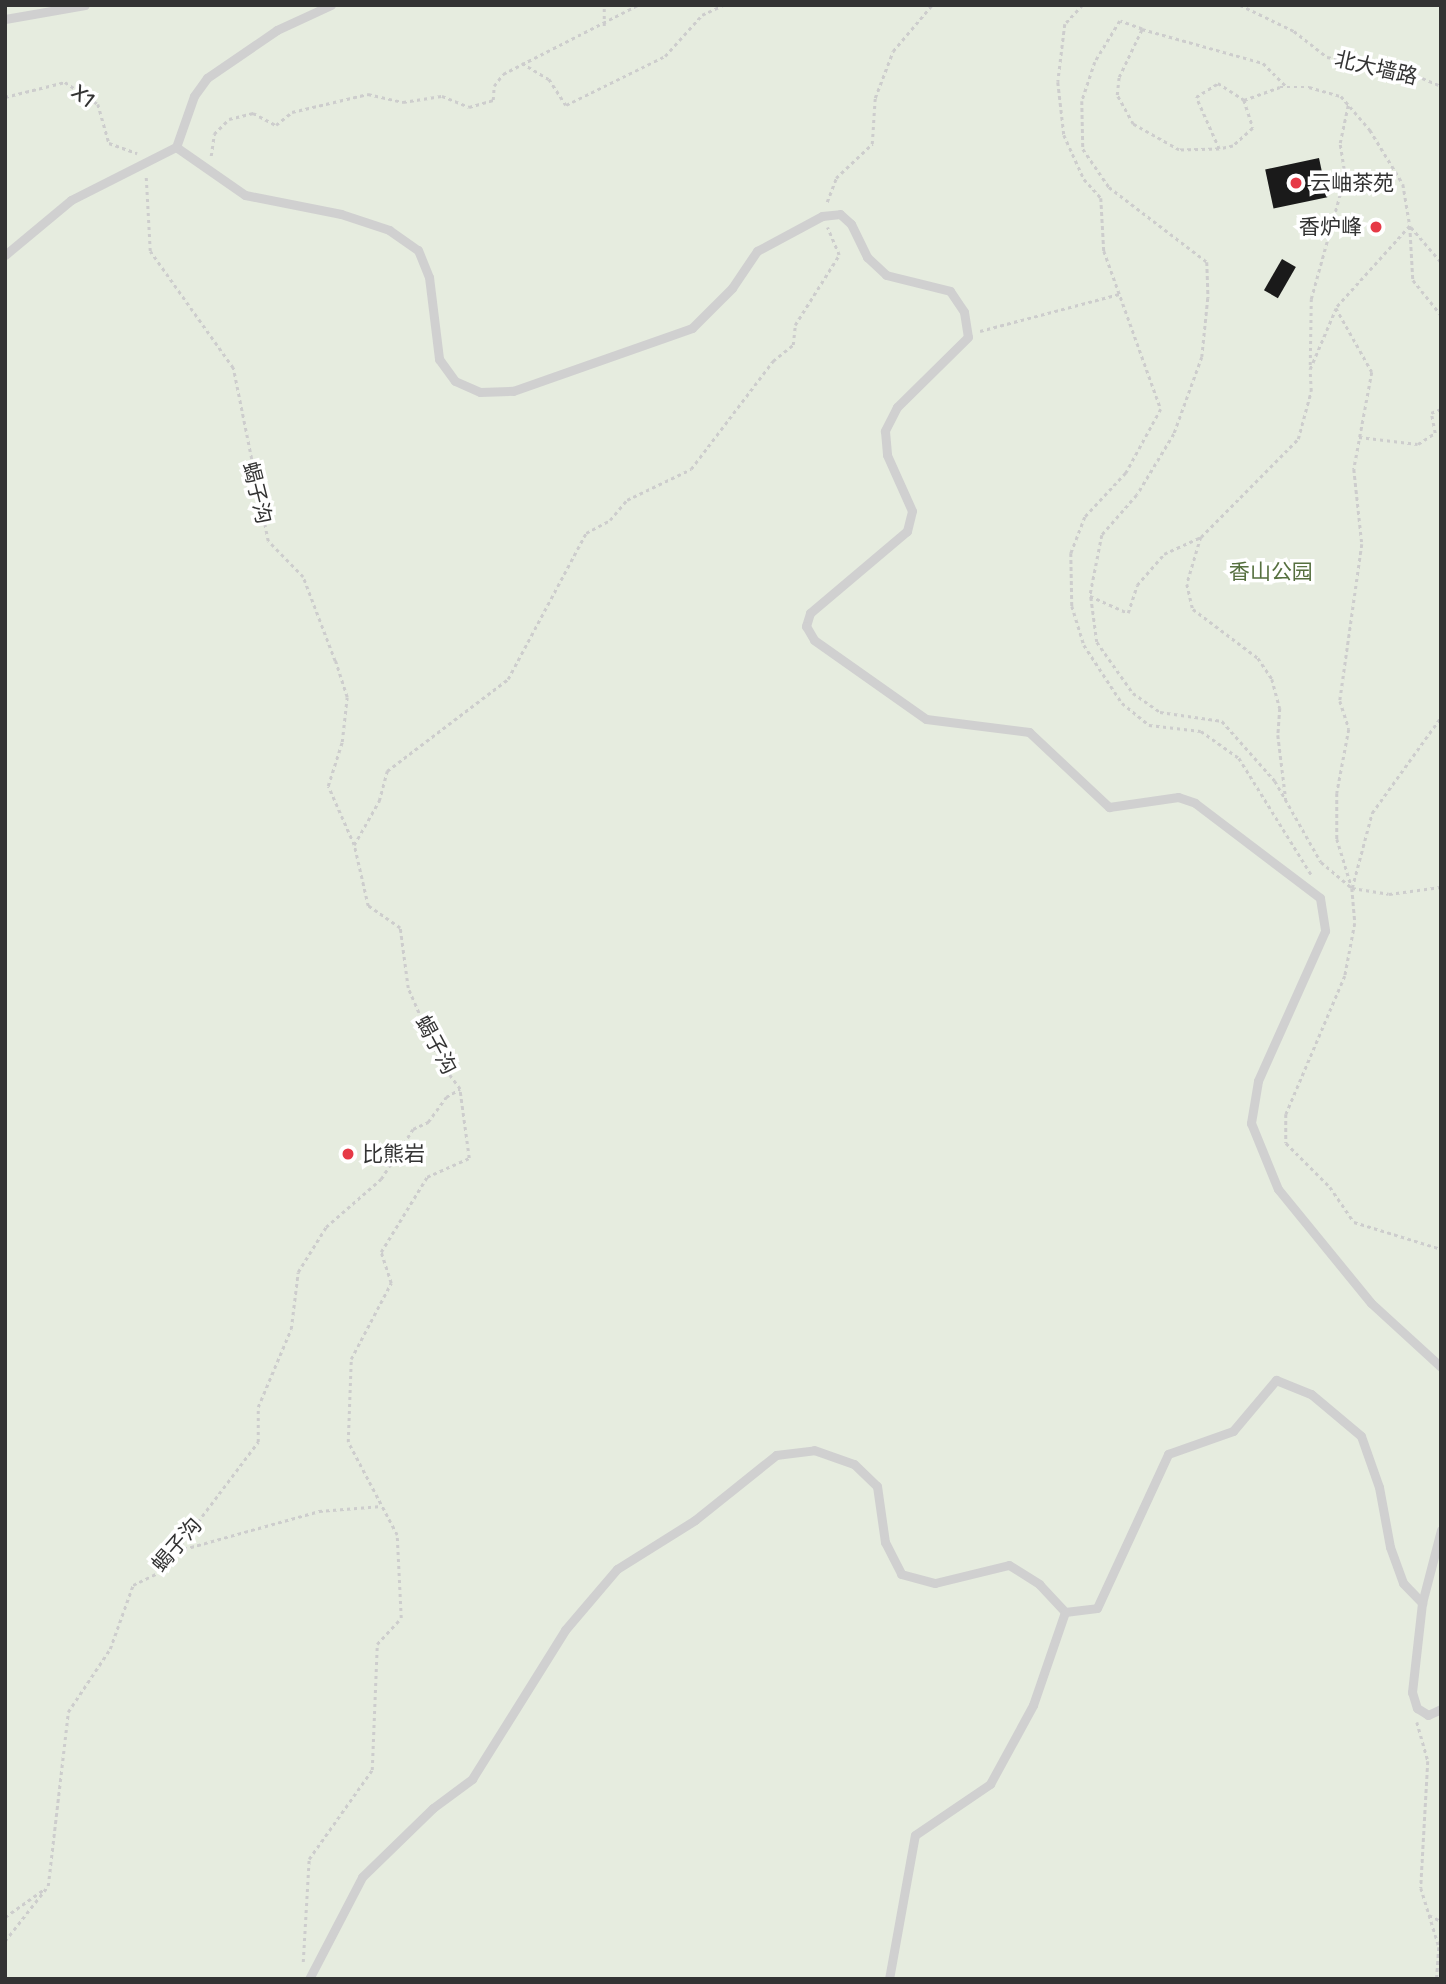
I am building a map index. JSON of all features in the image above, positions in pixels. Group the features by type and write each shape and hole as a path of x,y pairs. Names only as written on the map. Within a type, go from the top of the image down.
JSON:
{"lane":[{"path":"5,19 85,5"},
{"path":"5,255 71,200 135,165 176,147 194,96 207,78 278,30 331,5"},
{"path":"176,147 193,163 245,195 341,214 389,230 418,250 429,277 439,359 455,381 480,392 513,391 692,328 732,288 757,251 822,216 840,214 851,225 867,257 886,275 950,291 964,312 968,337 897,407 885,431 887,455 912,511 907,531 810,613 806,626 814,640 926,719 1029,732 1109,807 1178,797 1195,803 1320,898 1325,931 1258,1081 1251,1123 1278,1189 1371,1303 1441,1367"},
{"path":"1065,1612 1097,1608 1168,1454 1233,1431 1276,1380 1311,1394 1361,1436 1399,1571 1422,1603"},
{"path":"309,1979 362,1877 433,1808 472,1779 565,1630 617,1569 695,1520 776,1455 814,1450 854,1464 877,1486 885,1542 901,1574 935,1583 1009,1566 1039,1584 1065,1612"},
{"path":"1441,1530 1422,1603 1412,1692 1417,1708 1428,1715 1441,1709"},
{"path":"889,1979 915,1835 990,1784 1033,1705 1065,1612"}],"path":[{"path":"604,5 604,27"},
{"path":"193,163 213,155 214,134 229,118 253,114 276,125 292,112 368,94 403,102 442,96 469,107 493,100 494,86 522,63 604,27 638,5"},
{"path":"522,63 549,79 566,105 666,55 702,15 723,5"},
{"path":"354,845 379,801 387,771 508,679 586,533 610,520 627,500 691,469 773,361 793,345 794,325 839,255 822,216 836,178 872,144 875,98 893,51 932,5"},
{"path":"1083,5 1065,24 1058,82 1064,135 1084,179 1101,198 1104,251 1161,409 1126,473 1085,517 1071,553 1072,606 1084,645 1122,703 1149,725 1201,731 1239,758 1311,872 1320,898"},
{"name":"北大墙路","path":"1240,5 1294,31 1327,57 1402,70 1441,86"},
{"path":"1287,87 1263,63 1120,21 1095,62 1082,101 1083,149 1109,187 1206,262 1207,309 1202,357 1174,433 1137,495 1102,535 1090,596 1097,642 1133,693 1160,712 1222,721 1275,781 1321,862 1352,888 1389,894 1441,887"},
{"path":"1142,29 1119,77 1117,95 1133,124 1179,150 1219,149 1233,146 1254,128 1244,100 1218,83 1196,97 1219,149"},
{"name":"X1","path":"5,97 65,82 98,104 109,143 137,149 135,165"},
{"path":"1244,100 1287,87 1309,87 1341,96 1403,184 1410,226 1413,280 1441,315"},
{"path":"1090,596 1128,612 1137,585 1164,554 1201,537 1298,439 1311,391 1311,299 1345,176 1340,143 1348,104"},
{"name":"蝎子沟","path":"48,1886 68,1712 110,1649 133,1585 160,1572 258,1442 258,1407 291,1329 298,1272 326,1227 381,1179 414,1129 428,1122 446,1097 460,1089 441,1064 408,988 400,928 368,906 354,845 328,786 342,742 346,697 335,660 303,578 268,541 233,368 150,251 150,180 135,165"},
{"path":"1410,226 1441,262"},
{"path":"1310,369 1336,308 1410,226"},
{"path":"968,337 1006,321 1119,294"},
{"path":"1336,308 1372,372 1354,469 1362,544 1340,701 1349,729 1337,793 1337,839 1352,888 1355,923 1345,976 1286,1114 1286,1143 1330,1187 1354,1222 1441,1249"},
{"path":"1359,437 1418,444 1435,433 1431,413 1441,409"},
{"path":"1201,537 1187,584 1193,609 1258,658 1272,680 1280,708 1278,735 1286,803"},
{"path":"1352,888 1372,813 1441,717"},
{"path":"304,1966 309,1859 372,1770 377,1644 401,1618 397,1535 348,1442 351,1359 391,1283 381,1252 427,1177 469,1158 460,1089"},
{"path":"175,1551 319,1511 382,1506"},
{"path":"1417,1708 1429,1761 1421,1849 1429,1914 1439,1947 1437,1979"},
{"path":"5,1917 48,1886"},
{"path":"5,1941 48,1886"},
{"path":"1429,1914 1441,1921"}],"green space":[{"name":"香山公园","path":"5,5 1441,5 1441,1979 5,1979"}],"building":[{"name":"云岫茶苑","path":"1319,158 1327,197 1274,209 1265,169"},
{"path":"1282,259 1296,267 1278,298 1264,290"}],"place":[{"name":"云岫茶苑","path":"1296,183"},
{"name":"香炉峰","path":"1376,227"},
{"name":"比熊岩","path":"348,1154"}]}
